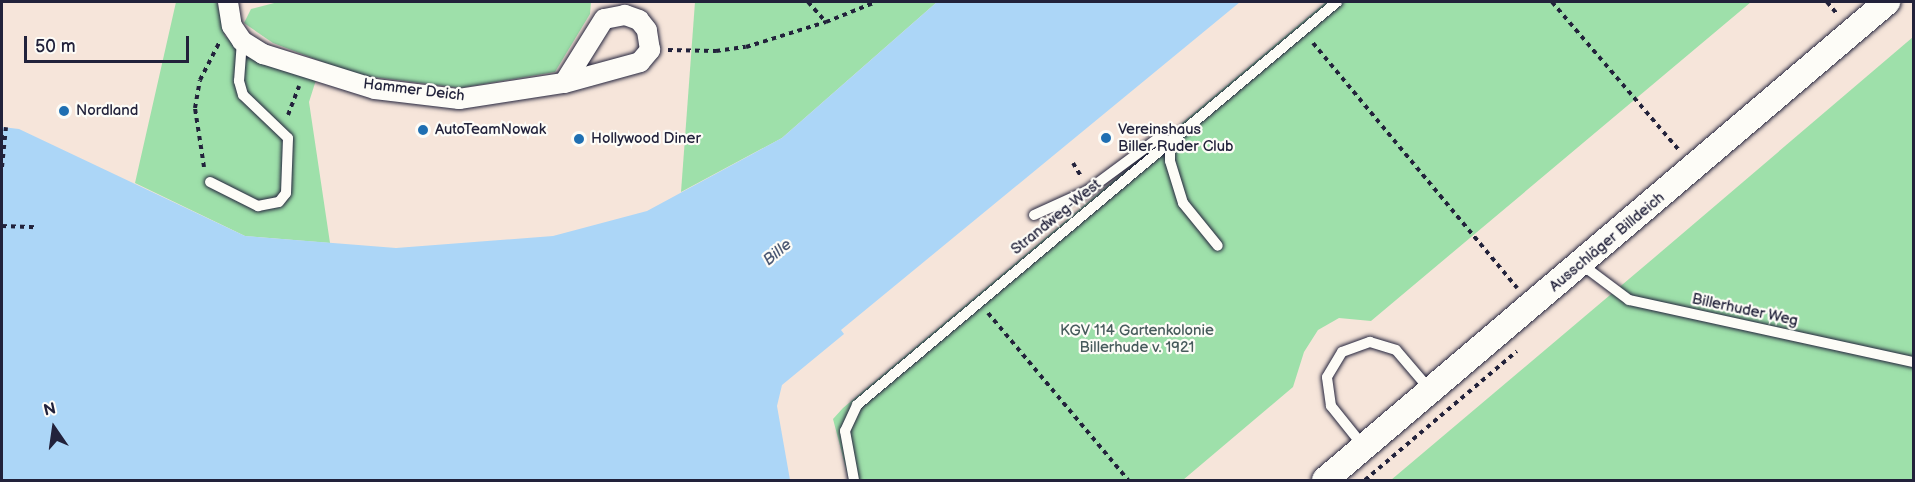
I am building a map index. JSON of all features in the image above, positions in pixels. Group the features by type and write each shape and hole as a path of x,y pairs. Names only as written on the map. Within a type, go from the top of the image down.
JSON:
{"street":[{"path":"228,2 232,24 242,41"},
{"name":"Ausschläger Billdeich","path":"1325,480 1694,169 1887,2"},
{"path":"564,83 604,19 625,15 639,20 647,30 650,50"},
{"name":"Hammer Deich","path":"242,41 263,54 375,89 459,99 564,83 640,62 650,50"}],"lane":[{"name":"Strandweg-West","path":"854,480 845,431 850,413 883,380 1337,2"},
{"path":"210,182 258,206 279,202 286,193 289,145 285,131 243,95 239,81 242,41"},
{"path":"1034,215 1087,191 1160,137 1170,142 1170,161 1183,203 1218,246"},
{"name":"Billerhuder Weg","path":"1581,264 1629,300 1914,362"},
{"path":"1364,447 1331,406 1327,377 1342,352 1370,342 1396,351 1431,391"}],"path":[{"path":"808,2 826,22"},
{"path":"650,50 716,51 746,47 826,22 876,2"},
{"path":"1551,2 1694,169"},
{"path":"210,182 201,155 195,108 200,80 232,24"},
{"path":"1302,30 1532,305"},
{"path":"285,131 289,107 307,69"},
{"path":"2,167 6,127"},
{"path":"1073,163 1077,172"},
{"path":"2,226 37,227"},
{"path":"978,301 1128,480"}],"green space":[{"path":"176,2 217,2 225,36 262,64 316,80 309,102 330,243 245,236 135,183"},
{"path":"278,2 591,2 590,14 555,72 460,88 357,75 273,43 244,23 251,9"},
{"path":"695,2 937,2 782,138 681,192"},
{"name":"KGV 114 Gartenkolonie Billerhude v. 1921","path":"1326,2 1751,2 1371,321 1339,318 1318,330 1304,352 1293,387 1183,480 849,480 833,419 843,408"},
{"path":"1913,37 1913,480 1391,480 1655,257"}],"water":[{"name":"Bille","path":"937,2 1240,2 841,330 844,334 782,385 777,406 790,480 2,480 2,127 19,129 245,236 396,248 553,236 647,211 782,138"}],"place":[{"name":"Nordland","path":"64,111"},
{"name":"AutoTeamNowak","path":"423,130"},
{"name":"Vereinshaus Biller Ruder Club","path":"1106,138"},
{"name":"Hollywood Diner","path":"579,139"}]}
